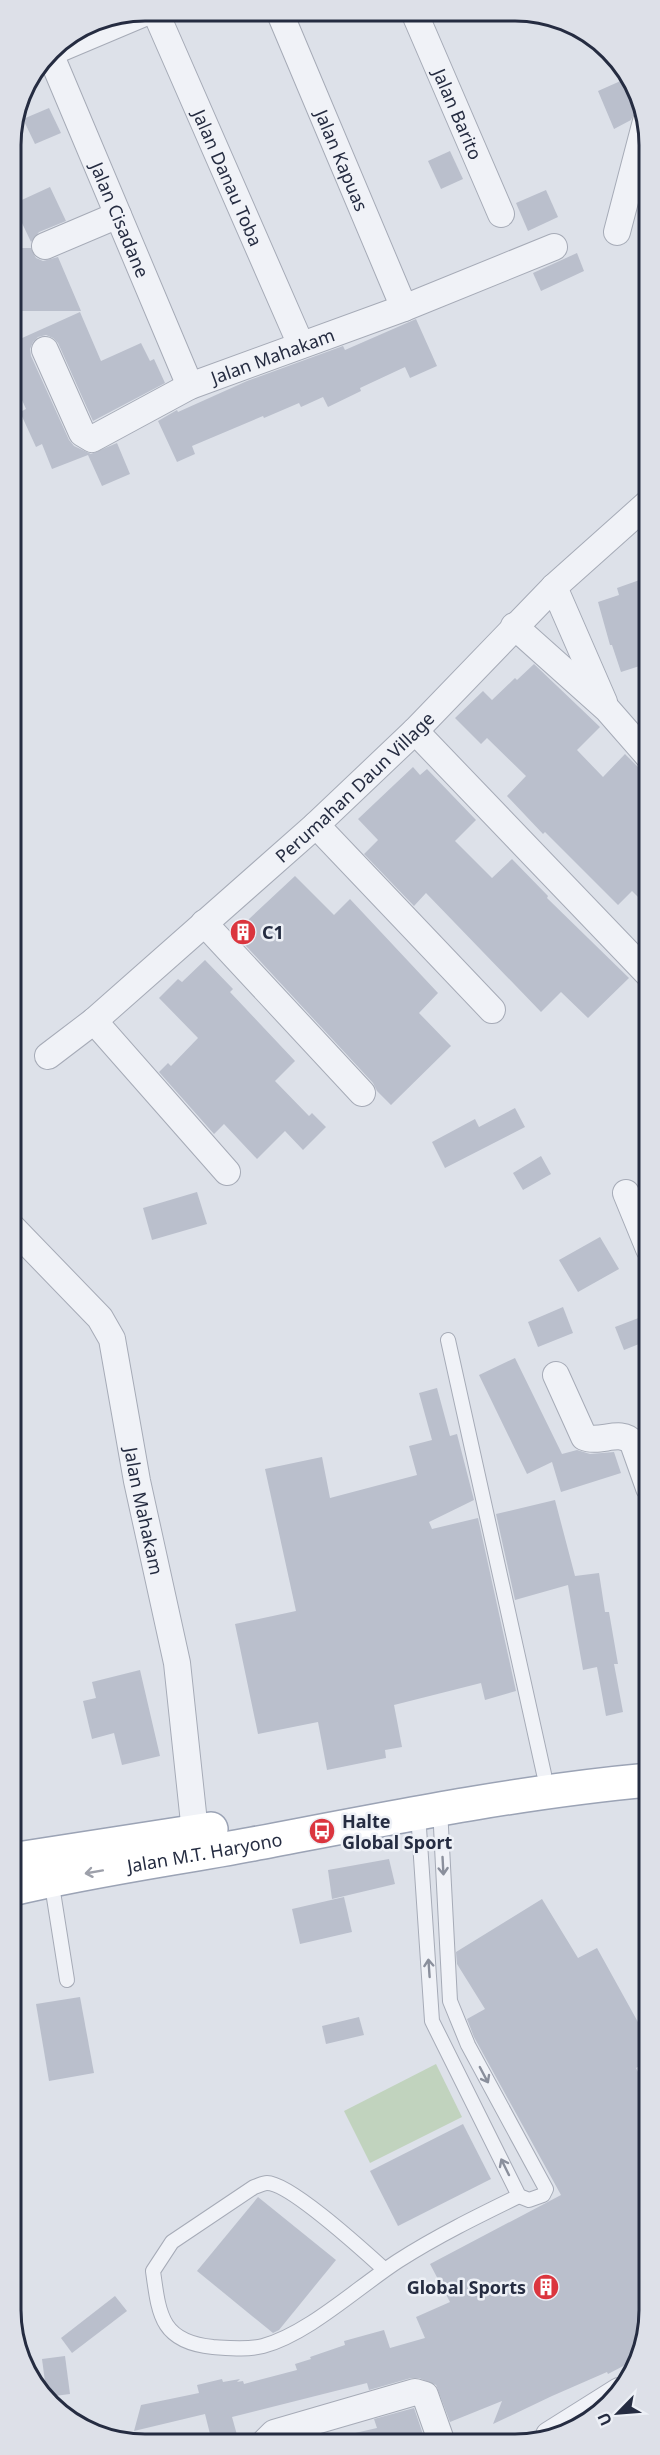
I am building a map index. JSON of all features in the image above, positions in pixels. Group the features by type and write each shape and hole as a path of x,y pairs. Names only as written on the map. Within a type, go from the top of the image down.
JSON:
{"main road":[{"name":"Jalan M.T. Haryono","path":"21,1887 164,1849 195,1833 336,1805 544,1774 639,1765"},
{"name":"Jalan M.T. Haryono","path":"21,1859 164,1849 595,1785 639,1781"}],"street":[{"name":"Jalan Danau Toba","path":"159,21 301,345"},
{"name":"Jalan Kapuas","path":"283,21 404,308"},
{"name":"Jalan Barito","path":"418,21 501,214"},
{"path":"82,38 115,24"},
{"name":"Jalan Cisadane","path":"52,63 190,386"},
{"path":"617,232 639,145"},
{"path":"45,246 118,215"},
{"name":"Jalan Mahakam","path":"45,350 82,433 92,440 190,386 404,308 554,247"},
{"name":"Perumahan Daun Village","path":"48,1056 94,1021 316,825 415,731 554,587 639,511"},
{"path":"554,587 606,709"},
{"path":"514,626 606,709 639,747"},
{"path":"415,731 639,965"},
{"path":"316,825 492,1010"},
{"path":"204,923 362,1093"},
{"path":"94,1021 227,1172"},
{"path":"626,1193 639,1225"},
{"name":"Jalan Mahakam","path":"21,1236 100,1318 112,1339 137,1481 177,1663 195,1833"},
{"path":"556,1375 584,1437 595,1439 624,1436 629,1438 639,1460"},
{"path":"273,2434 415,2392 425,2395 439,2434"}],"lane":[{"path":"448,1340 544,1774"},
{"path":"429,1810 450,2001 466,2038 546,2189 543,2195 529,2200 519,2196 432,2021 429,1810"},
{"path":"51,1880 67,1980"},
{"path":"431,1991 450,1989"},
{"path":"447,2049 466,2038"},
{"path":"384,2270 326,2219 282,2189 268,2183 254,2187 172,2242 153,2271 158,2306 170,2332 183,2342 236,2349 263,2346 307,2326 430,2240 519,2196"}],"green space":[{"path":"436,2064 462,2117 370,2163 344,2111"}],"building":[{"path":"621,81 635,112 631,120 614,129 598,91"},
{"path":"49,108 61,133 35,144 24,119"},
{"path":"450,151 463,179 441,189 428,161"},
{"path":"50,187 66,221 39,232 31,242 21,221 21,200"},
{"path":"546,190 558,217 528,231 516,203"},
{"path":"21,248 31,248 36,258 43,261 58,257 81,311 21,311"},
{"path":"577,253 584,271 541,291 533,273"},
{"path":"80,312 101,361 141,343 150,361 154,359 165,383 93,421 58,343 46,335 38,337 30,349 31,356 69,440 74,446 91,454 117,443 130,474 102,486 88,455 52,469 42,444 36,447 21,414 21,412 26,409 21,398 21,339"},
{"path":"416,319 437,366 410,378 405,367 360,388 361,391 328,407 323,397 301,407 299,403 264,418 263,416 192,446 195,454 177,462 158,421 177,410 178,412 247,381 343,346 345,350"},
{"path":"639,580 639,666 621,672 612,645 610,645 598,602 619,595 617,588"},
{"path":"534,664 600,727 577,750 603,777 625,754 639,768 639,898 632,891 618,905 545,832 543,834 507,796 526,776 487,738 481,744 455,718 483,691 492,700 515,678 517,680"},
{"path":"413,767 420,775 427,769 476,820 455,841 492,878 512,859 548,896 547,898 629,978 588,1018 561,992 541,1012 426,893 414,906 364,854 378,840 358,819"},
{"path":"295,876 334,915 350,899 438,993 419,1013 451,1046 391,1105 234,933"},
{"path":"205,960 233,989 230,992 295,1061 275,1081 309,1116 312,1113 326,1127 303,1150 285,1131 257,1159 224,1124 214,1134 159,1072 168,1063 171,1066 198,1038 159,998 178,979 182,982"},
{"path":"515,1108 525,1127 445,1168 432,1142 475,1119 479,1127"},
{"path":"541,1156 551,1174 523,1190 513,1173"},
{"path":"197,1192 207,1224 152,1240 143,1208"},
{"path":"600,1237 619,1269 578,1292 559,1260"},
{"path":"563,1307 573,1333 538,1347 528,1322"},
{"path":"639,1318 639,1344 624,1350 615,1327"},
{"path":"515,1358 562,1454 577,1450 590,1454 614,1452 621,1473 561,1492 552,1462 527,1474 479,1375"},
{"path":"437,1388 450,1436 457,1434 474,1500 429,1522 432,1529 478,1518 516,1691 485,1700 481,1683 394,1705 402,1747 385,1750 386,1758 327,1770 318,1722 258,1734 235,1624 296,1611 265,1469 322,1457 330,1498 417,1475 409,1446 432,1440 419,1393"},
{"path":"555,1500 575,1576 599,1573 605,1612 609,1612 618,1664 614,1664 623,1712 606,1716 597,1667 583,1670 568,1585 515,1600 496,1514"},
{"path":"140,1670 160,1756 122,1765 114,1733 92,1739 83,1701 96,1698 92,1682"},
{"path":"389,1859 395,1884 332,1899 328,1870"},
{"path":"344,1897 352,1932 300,1944 292,1909"},
{"path":"542,1899 578,1958 597,1948 639,2024 639,2066 636,2068 639,2074 639,2318 637,2335 626,2364 493,2424 502,2401 450,2422 436,2385 419,2378 411,2378 369,2390 367,2383 232,2417 237,2434 210,2434 205,2414 134,2431 141,2405 199,2393 197,2385 222,2379 223,2382 240,2379 237,2382 243,2381 244,2384 297,2370 295,2364 345,2345 344,2341 384,2330 390,2348 425,2338 416,2317 450,2302 430,2264 561,2195 474,2037 467,2019 485,2009 457,1964 456,1952"},
{"path":"80,1997 94,2073 49,2081 36,2004"},
{"path":"359,2017 364,2035 326,2044 322,2026"},
{"path":"463,2124 491,2179 398,2226 370,2171"},
{"path":"258,2197 336,2260 279,2330 273,2333 197,2271"},
{"path":"115,2296 127,2311 72,2353 61,2338"},
{"path":"65,2356 70,2394 55,2396 52,2392 45,2383 42,2359"},
{"path":"414,2408 423,2434 351,2434 377,2428 374,2419"}],"place":[{"name":"C1","path":"243,932"},
{"name":"Halte Global Sport","path":"322,1831"},
{"name":"Global Sports","path":"546,2287"}]}
